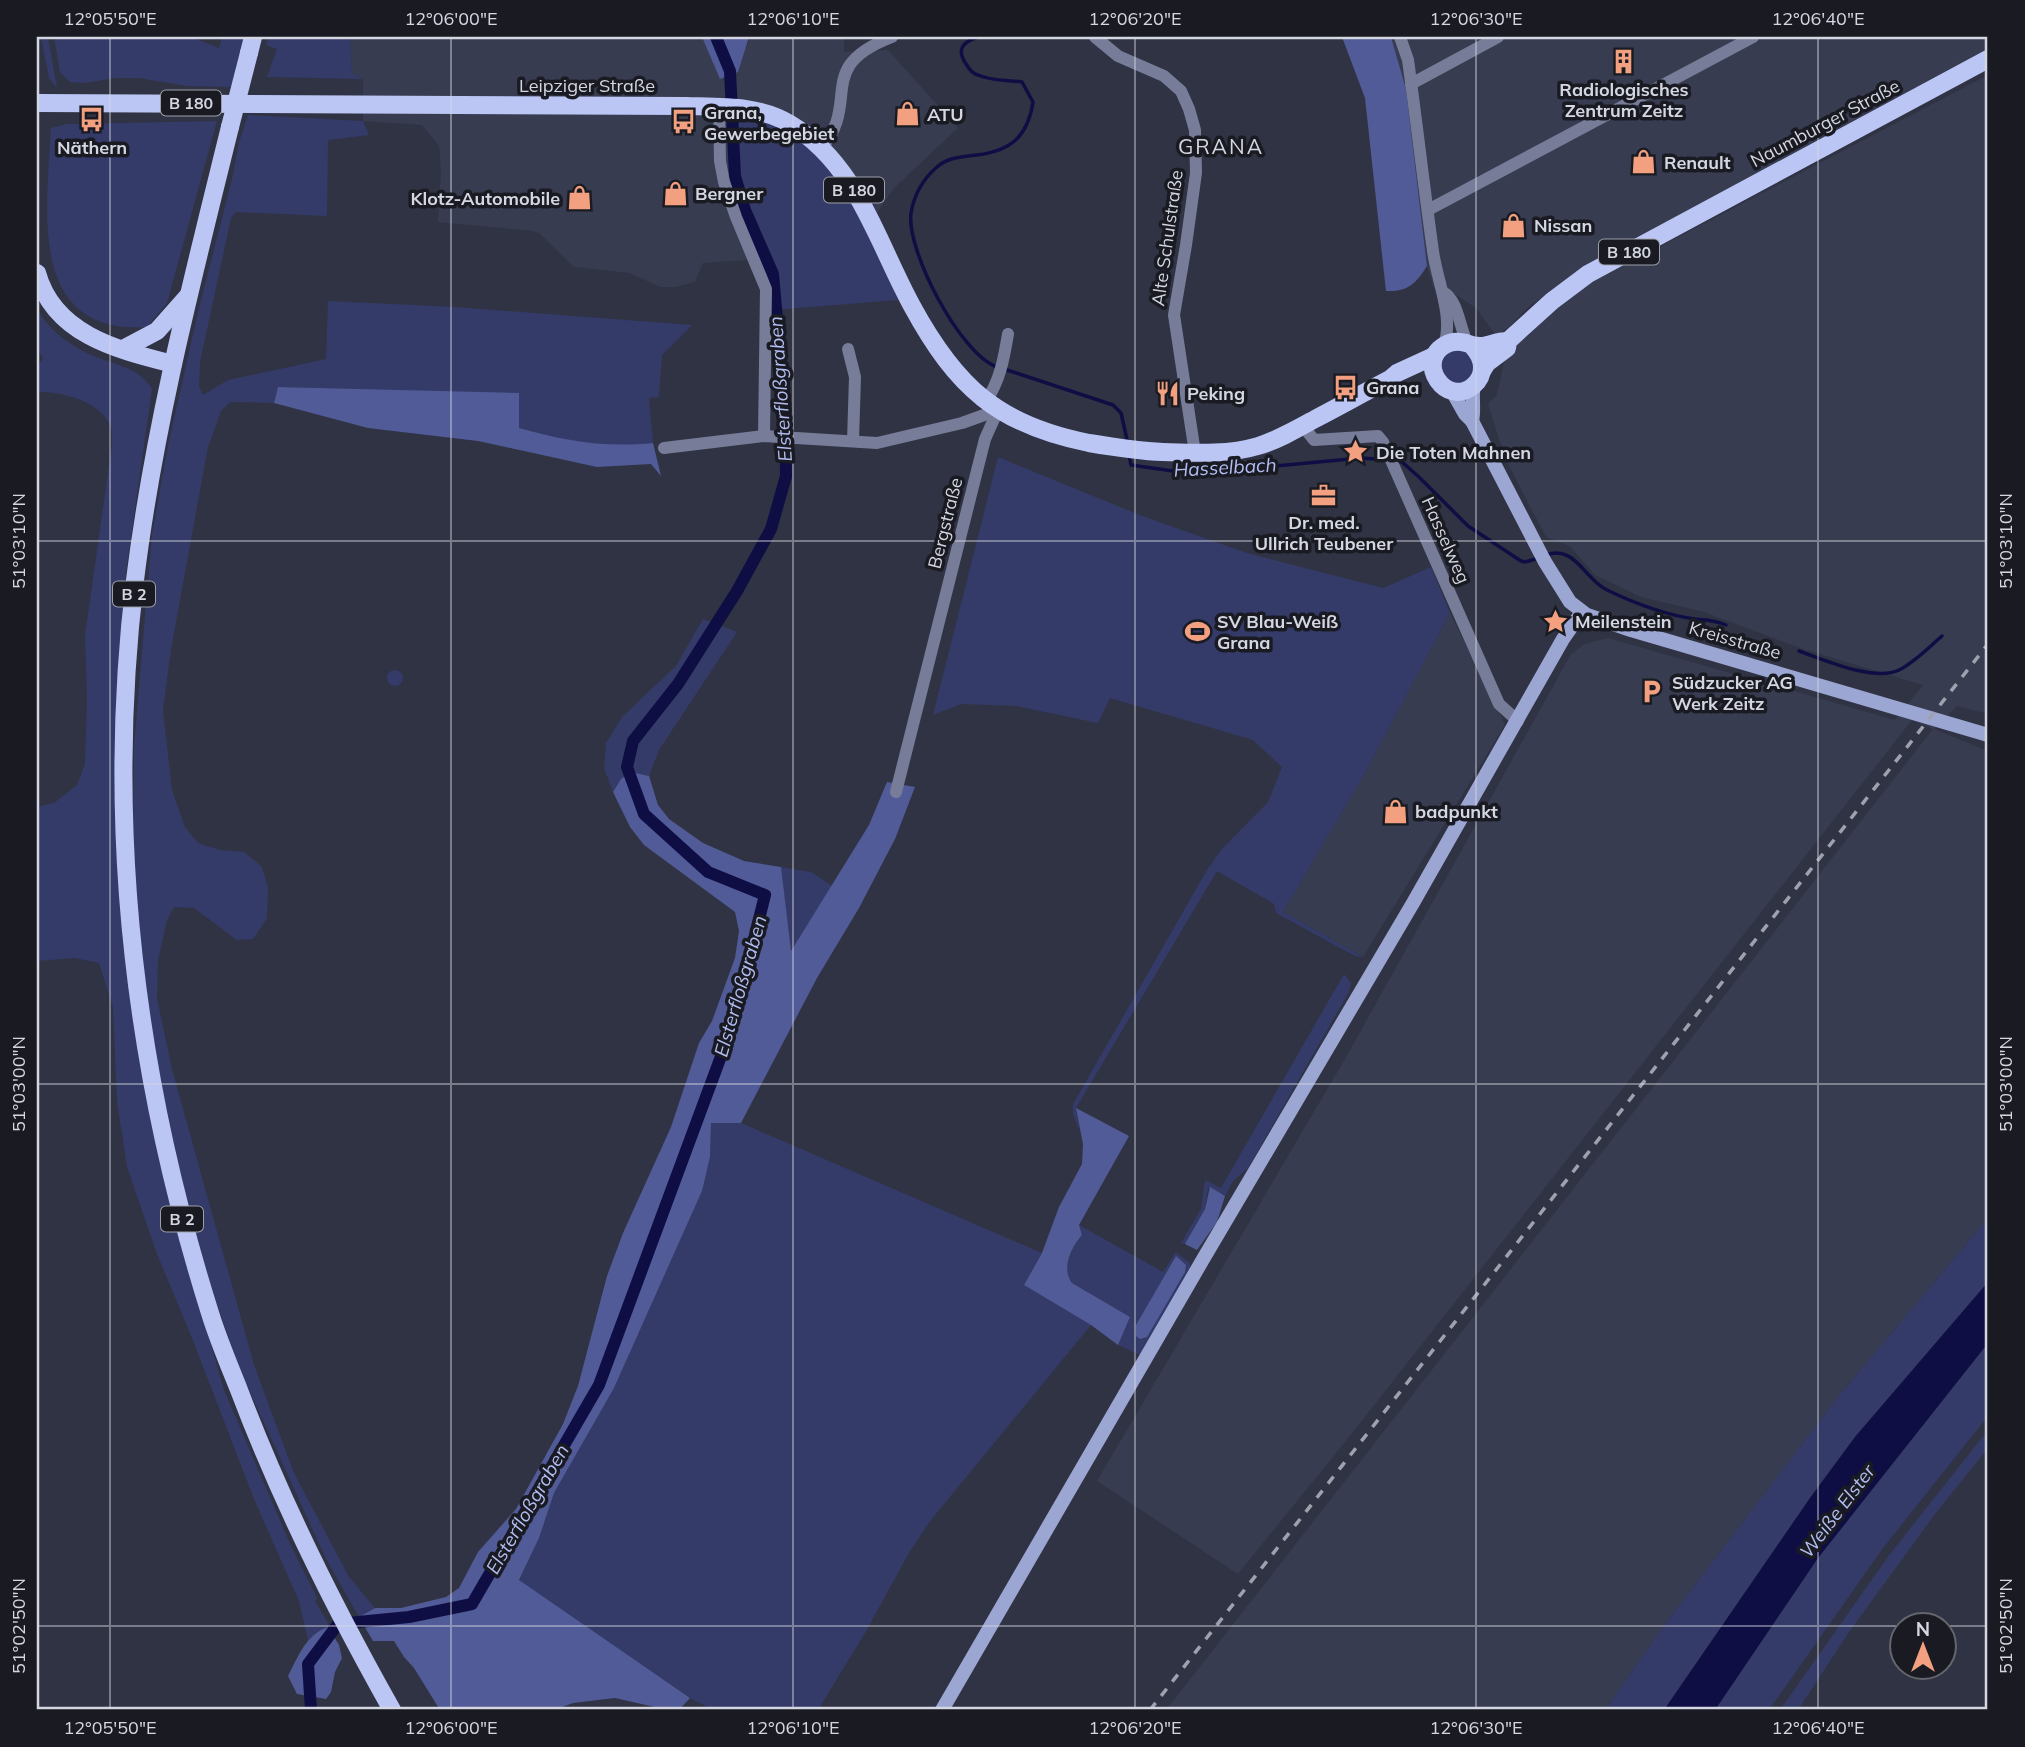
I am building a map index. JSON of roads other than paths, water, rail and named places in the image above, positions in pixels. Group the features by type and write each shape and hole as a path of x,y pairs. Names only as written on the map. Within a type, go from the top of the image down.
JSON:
{"main road":[{"name":"B 2","path":"251,45 188,296 156,443 135,582 123,743 125,867 132,946 152,1089 175,1192 211,1317 258,1440 333,1601 392,1710"},
{"name":"Naumburger Straße","path":"1478,378 1487,363 1507,348 1508,341 1562,293 1602,266 1988,59"},
{"name":"Leipziger Straße","path":"37,103 729,108 779,118 821,149 842,173 864,206 897,278 926,332 950,365 992,406 1042,432 1112,447 1195,453 1247,449 1305,429 1397,373 1439,351"},
{"path":"37,273 47,299 64,320 97,340 173,364"},
{"path":"123,349 156,331 188,296"},
{"path":"1470,346 1481,358 1478,378 1463,391 1444,386 1432,369 1439,351 1456,342 1482,348 1508,341"},
{"name":"Leipziger Straße","path":"1391,379 1417,377 1444,386"},
{"name":"Kreisstraße","path":"1472,421 1475,410 1472,393 1478,378"},
{"name":"Kreisstraße","path":"1444,386 1472,421 1561,589 1573,606 1582,612 1619,626 1988,736"},
{"path":"942,1710 1493,765 1563,639 1582,612"}],"street":[{"path":"821,149 831,137 838,119 843,75 850,62 877,43 892,37"},
{"name":"Alte Schulstraße","path":"1095,37 1118,56 1164,76 1181,91 1195,130 1196,173 1174,315 1195,453"},
{"path":"1400,37 1408,60 1433,253 1443,292 1447,331 1439,351"},
{"path":"1411,84 1498,37"},
{"path":"1428,210 1753,37"},
{"path":"729,108 720,161 724,182 766,289 764,436"},
{"path":"1443,292 1449,295 1455,306 1470,346"},
{"path":"664,448 764,436 877,443 962,423 992,406 1008,334"},
{"path":"848,349 855,377 853,441"},
{"name":"Bergstraße","path":"896,792 992,406"},
{"name":"Hasselweg","path":"1305,429 1314,440 1324,441 1378,436 1499,704 1518,721"}],"water":[{"name":"Weiße Elster","path":"1988,1282 1988,1343 1818,1558 1715,1710 1664,1710 1855,1437"}],"waterway":[{"name":"Elsterfloßgraben","path":"311,1710 308,1664 338,1624 409,1617 472,1604 599,1385 733,1024 765,895 708,872 644,814 627,767 633,741 678,684 737,591 771,529 786,476 785,409 773,274 745,210 735,176 730,71 716,37"},
{"name":"Hasselbach","path":"978,37 968,41 961,50 967,66 974,74 983,77 1022,82 1033,102 1031,114 1022,133 1008,145 989,153 951,159 941,164 923,182 911,213 917,251 939,300 968,343 997,367"},
{"name":"Hasselbach","path":"1004,369 1113,405 1121,413 1128,444"},
{"name":"Hasselbach","path":"1129,455 1131,465 1180,472 1211,472 1361,458 1388,460"},
{"name":"Hasselbach","path":"1395,461 1402,462 1419,477 1468,526 1521,561 1539,558"},
{"name":"Hasselbach","path":"1546,555 1565,554 1599,585 1639,604 1673,615 1726,625"},
{"name":"Hasselbach","path":"1799,651 1863,672 1889,673 1911,663 1942,636"}],"railway":[{"path":"1150,1710 1988,644"}],"place":[{"name":"Radiologisches Zentrum Zeitz","path":"1624,62"},
{"name":"ATU","path":"907,114"},
{"name":"Näthern","path":"92,120"},
{"name":"Grana, Gewerbegebiet","path":"684,122"},
{"name":"Renault","path":"1644,162"},
{"name":"Bergner","path":"675,193"},
{"name":"Klotz-Automobile","path":"580,198"},
{"name":"Nissan","path":"1514,225"},
{"name":"Grana","path":"1346,387"},
{"name":"Peking","path":"1167,393"},
{"name":"Die Toten Mahnen","path":"1356,452"},
{"name":"Dr. med. Ullrich Teubener","path":"1324,495"},
{"name":"Meilenstein","path":"1555,621"},
{"name":"SV Blau-Weiß Grana","path":"1197,631"},
{"name":"Südzucker AG Werk Zeitz","path":"1652,692"},
{"name":"badpunkt","path":"1395,811"}],"district":[{"name":"GRANA","path":"1221,146"}]}
